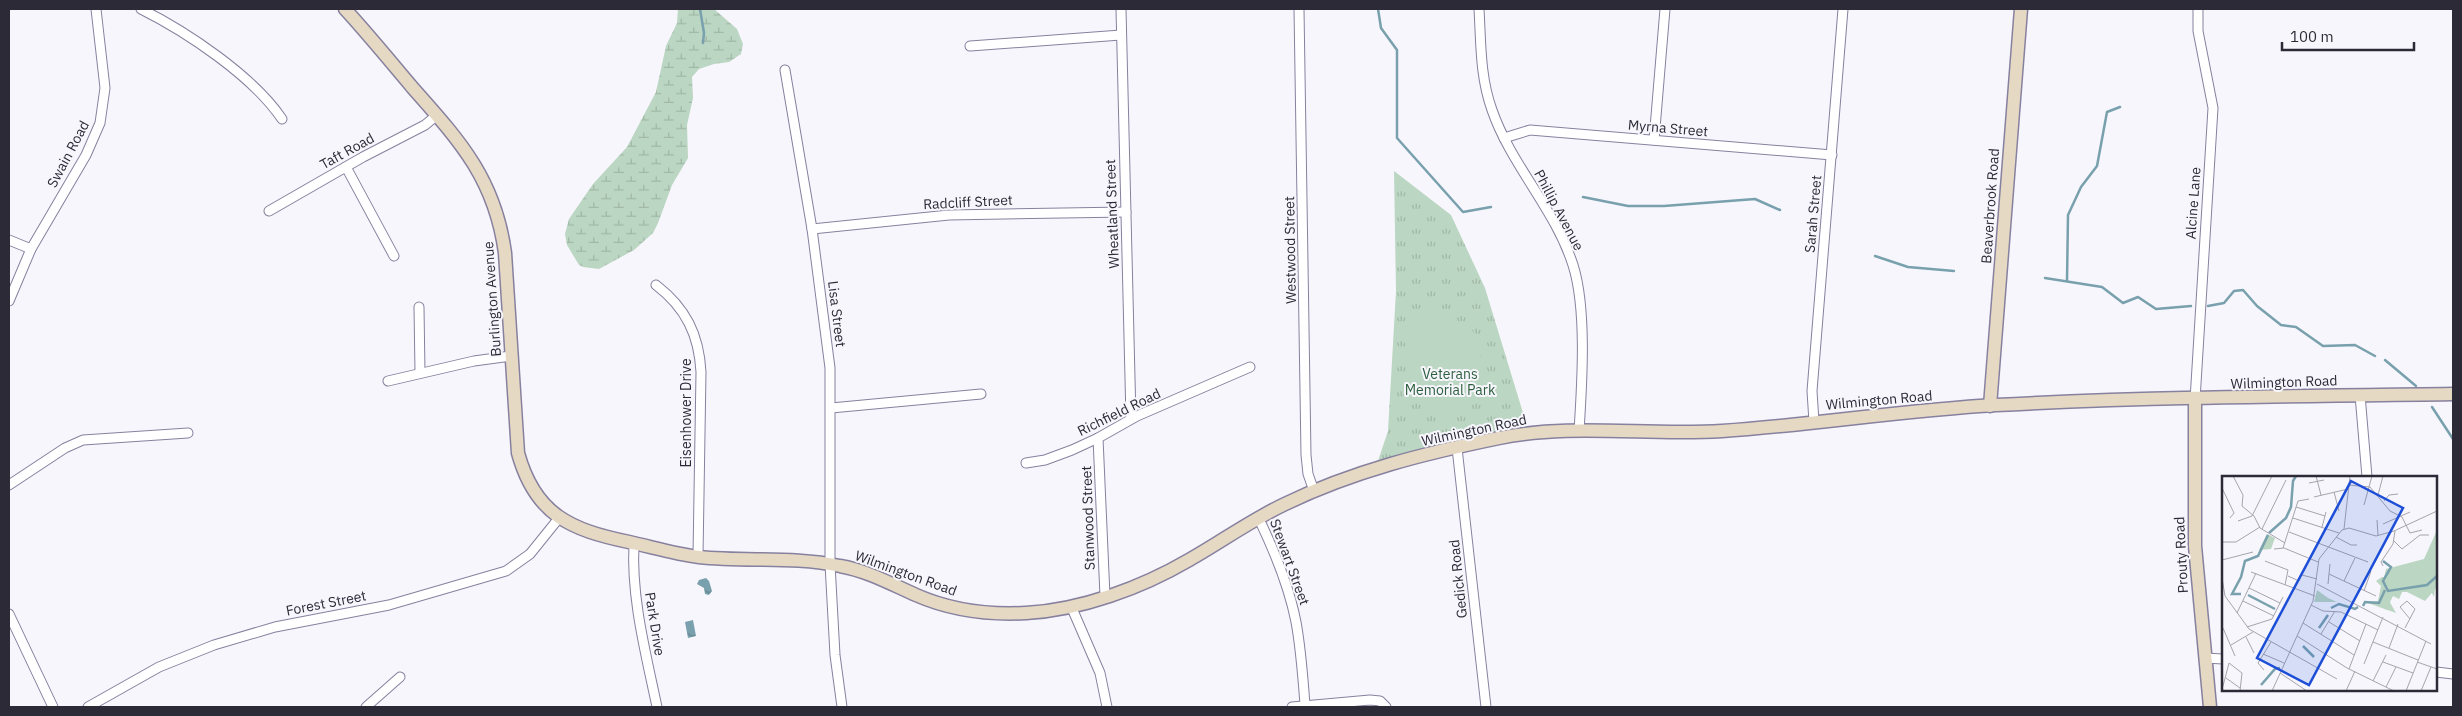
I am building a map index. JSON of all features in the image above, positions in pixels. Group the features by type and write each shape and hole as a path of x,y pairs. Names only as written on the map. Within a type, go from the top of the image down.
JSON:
{"main road":[{"name":"Burlington Avenue","path":"345,9 437,115 478,168 499,218 506,253 515,430 520,460 536,492 559,518 575,528"},
{"name":"Beaverbrook Road","path":"1990,406 2021,9"},
{"name":"Wilmington Road","path":"575,528 634,544 698,556 803,560 830,564 862,571 928,600 966,610 1024,614 1071,606 1105,596 1159,576 1258,517 1314,491 1384,466 1522,434 1579,431 1707,432 1990,406 2453,394"},
{"name":"Prouty Road","path":"2195,400 2194,522 2210,707"}],"street":[{"name":"Swain Road","path":"9,301 31,249 86,155 100,123 105,88 96,9"},
{"path":"141,9 168,22 202,44 266,99 282,119"},
{"name":"Wheatland Street","path":"1121,9 1131,419"},
{"name":"Westwood Street","path":"1299,9 1306,455 1308,474 1314,491"},
{"name":"Phillip Avenue","path":"1479,9 1484,82 1492,111 1504,138 1558,229 1575,272 1579,297 1582,343 1579,431"},
{"path":"1654,140 1665,9"},
{"name":"Sarah Street","path":"1814,422 1812,391 1843,9"},
{"name":"Alcine Lane","path":"2195,400 2213,108 2198,31 2198,9"},
{"path":"970,46 1122,35"},
{"name":"Lisa Street","path":"785,70 812,229 829,355 831,408 830,564 835,654 842,707"},
{"name":"Taft Road","path":"269,211 346,167 426,125 437,115"},
{"name":"Myrna Street","path":"1504,138 1530,130 1832,155"},
{"path":"346,167 394,256"},
{"name":"Radcliff Street","path":"812,229 950,215 1126,212"},
{"path":"9,240 31,249"},
{"name":"Eisenhower Drive","path":"656,285 688,320 694,331 699,348 701,372 698,556"},
{"path":"419,306 420,373"},
{"path":"388,381 474,361 511,356"},
{"name":"Richfield Road","path":"1026,463 1048,459 1098,438 1131,419 1250,367"},
{"path":"831,408 981,394"},
{"path":"2360,395 2367,476"},
{"path":"9,485 81,440 100,437 142,437 188,433"},
{"name":"Stanwood Street","path":"1098,438 1105,596"},
{"name":"Gedick Road","path":"1457,448 1486,707"},
{"name":"Stewart Street","path":"1258,517 1274,553 1294,610 1305,706"},
{"name":"Forest Street","path":"88,707 104,703 159,667 214,645 275,627 389,605 506,571 530,554 559,518"},
{"name":"Park Drive","path":"634,544 638,606 657,707"},
{"path":"1071,606 1100,673 1107,707"},
{"path":"9,614 53,707"},
{"path":"2205,658 2222,659"},
{"path":"2437,672 2453,674"},
{"path":"366,707 400,677"},
{"path":"1292,707 1362,700 1384,705"}],"green space":[{"path":"678,9 714,9 737,29 743,44 741,54 729,62 699,69 692,77 693,98 687,125 688,158 672,185 653,233 634,250 599,269 583,267 579,265 567,245 565,234 569,219 593,184 627,147 656,92 666,46 677,23"},
{"name":"Veterans Memorial Park","path":"1394,171 1451,215 1485,288 1527,426 1380,462 1378,461 1388,431 1396,291"},
{"path":"1410,312 1446,317 1463,323 1470,328 1475,334 1487,383 1414,394 1408,389 1405,343"},
{"path":"1450,392 1454,411 1443,414 1439,394"}],"water":[{"path":"706,578 712,591 709,595 705,594 704,588 697,584 699,580"},
{"path":"693,620 696,636 688,638 685,622"}],"waterway":[{"path":"700,9 704,33 703,43"},
{"path":"1378,9 1381,28 1397,50 1397,138 1463,212 1491,207"},
{"path":"2067,281 2068,215 2081,187 2097,166 2107,112 2120,107"},
{"path":"1583,197 1628,206 1664,206 1755,199 1780,210"},
{"path":"1875,256 1908,267 1954,271"},
{"path":"2045,278 2102,287 2123,303 2138,297 2156,309 2191,306"},
{"path":"2208,306 2224,303 2234,291 2243,290 2257,306 2281,325 2296,327 2323,346 2355,345 2375,356"},
{"path":"2385,360 2416,386"},
{"path":"2432,407 2453,439"}]}
